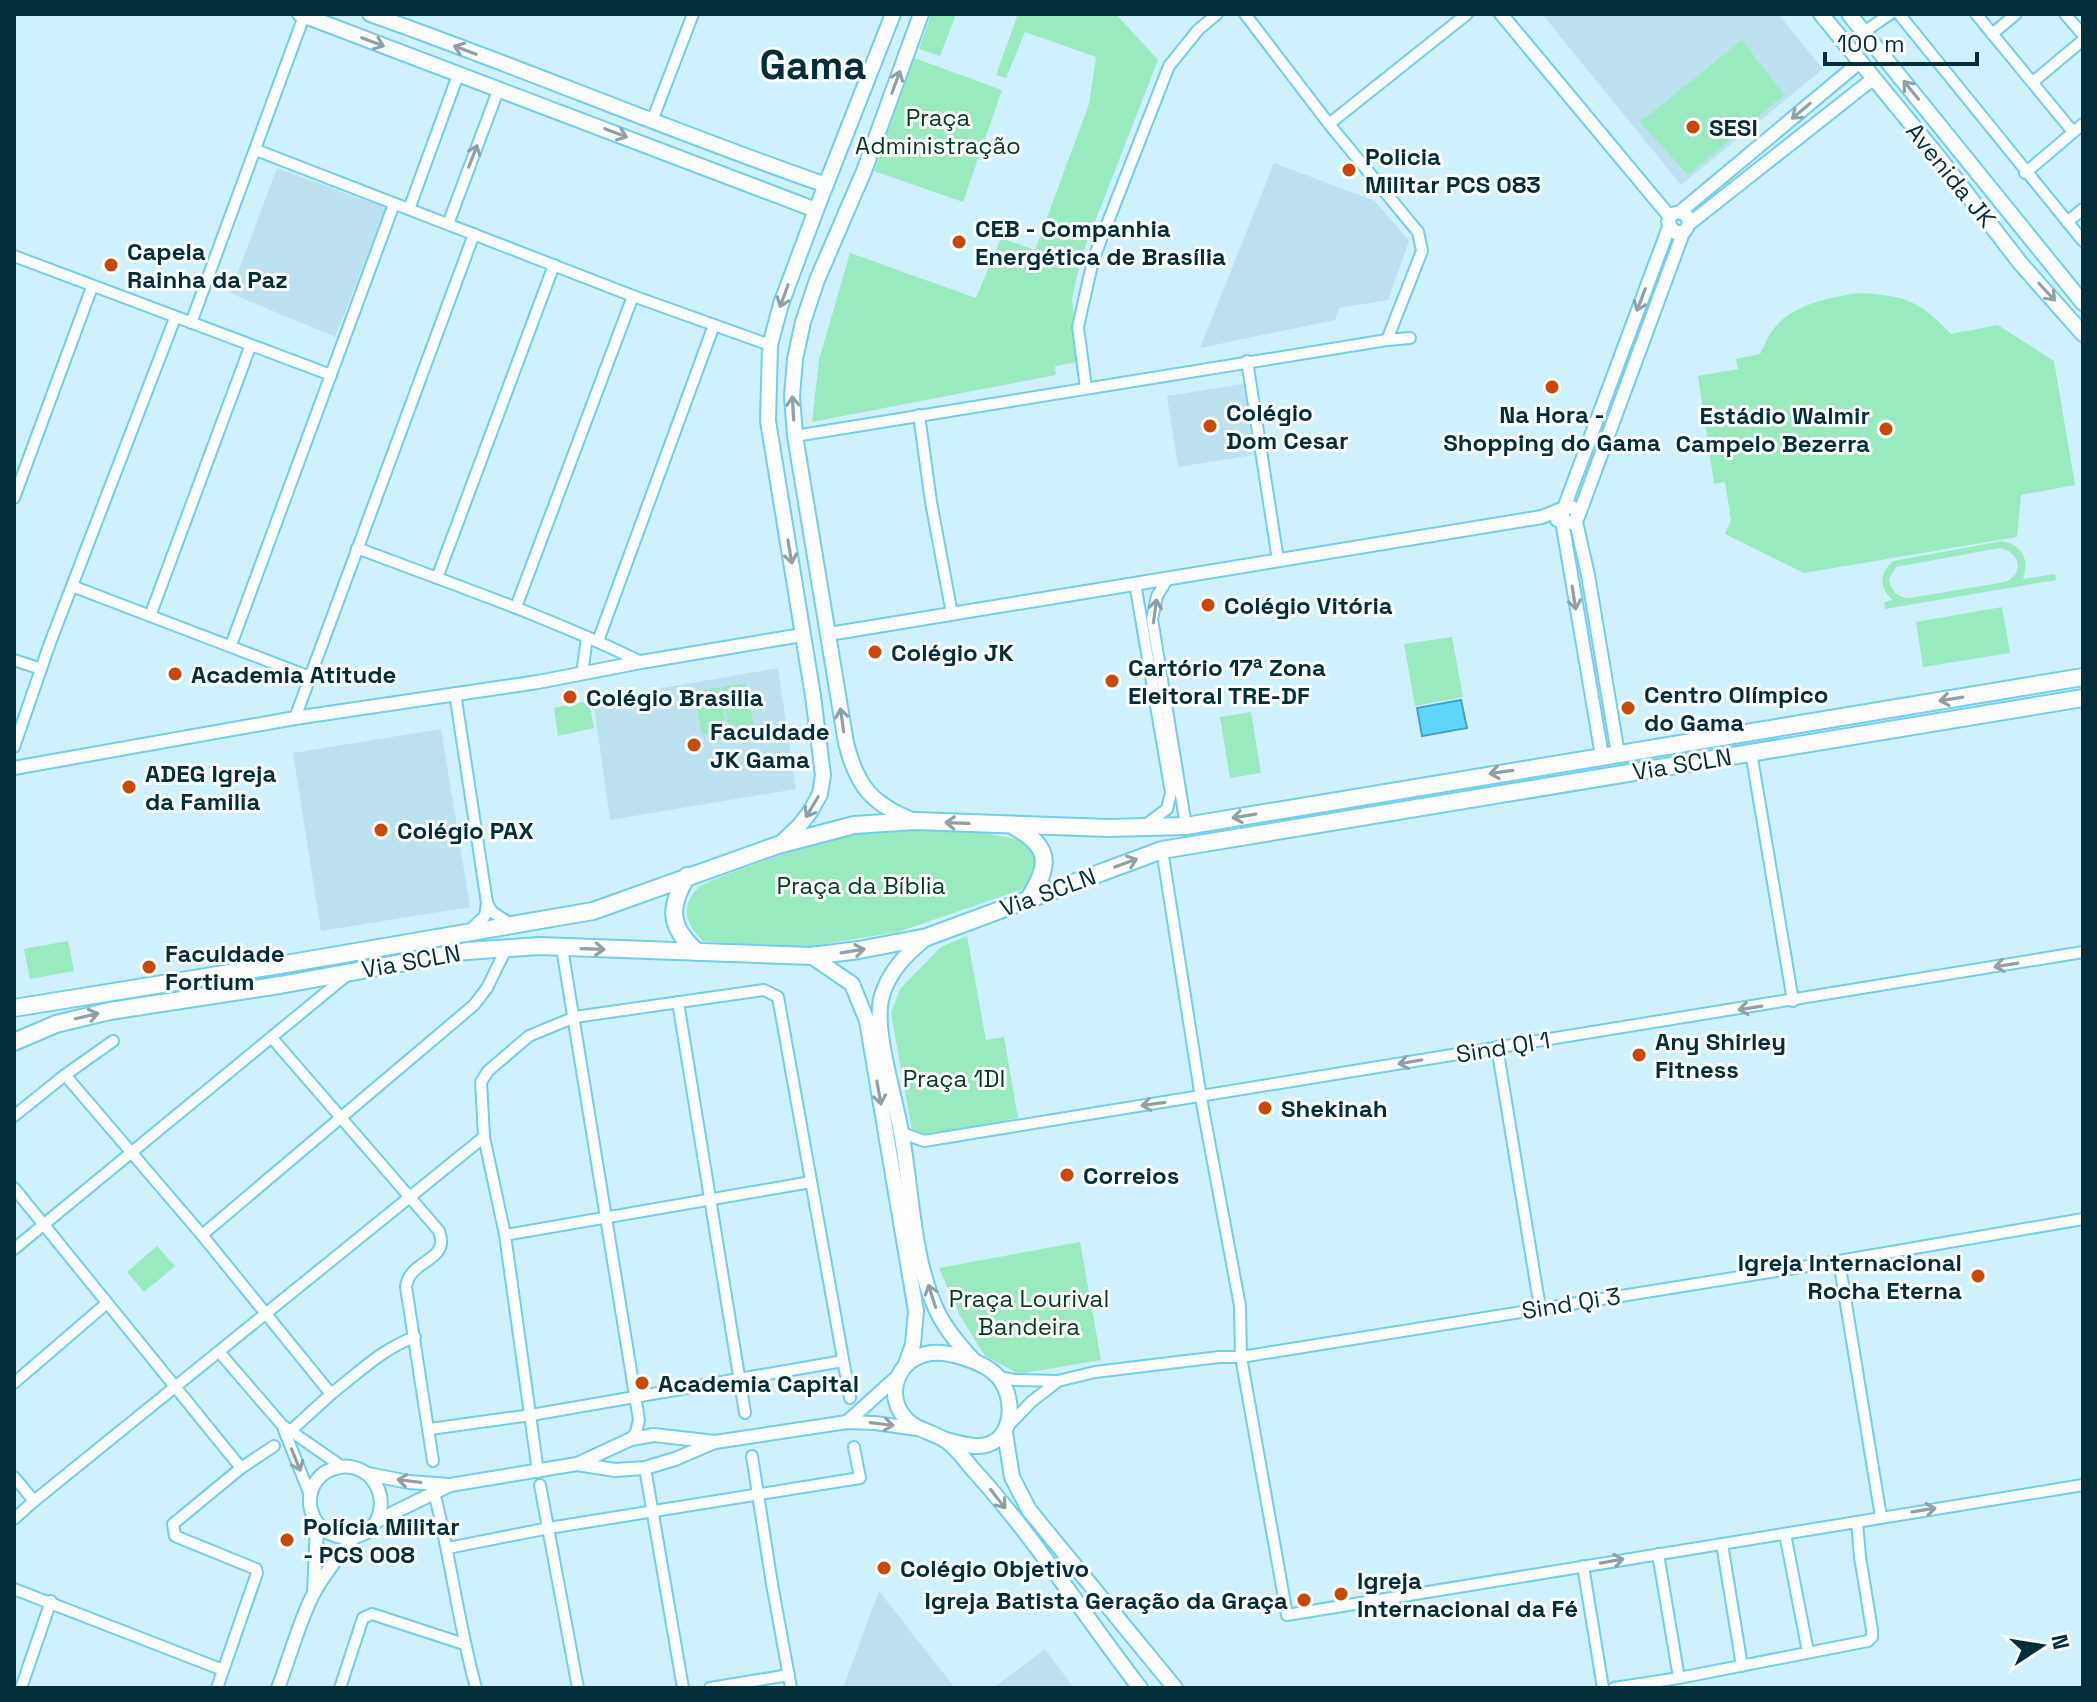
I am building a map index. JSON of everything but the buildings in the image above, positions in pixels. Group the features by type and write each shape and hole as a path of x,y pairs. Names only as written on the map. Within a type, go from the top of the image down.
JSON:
{"main road":[{"path":"370,14 744,157 826,185"},
{"path":"778,845 800,825 820,794 823,775 797,589 768,421 770,345 794,269 893,14"},
{"path":"915,821 882,806 861,785 852,766 795,436 792,396 795,359 817,280 864,171 921,14"},
{"name":"Avenida JK","path":"1821,14 2021,264 2083,334"},
{"name":"Avenida JK","path":"1849,14 2083,303"},
{"path":"302,15 816,210"},
{"path":"499,88 504,72 502,65"},
{"path":"518,95 519,82 526,73"},
{"path":"737,178 746,169 744,157"},
{"path":"1991,224 2005,223 2009,216 2008,209"},
{"path":"807,235 813,253 821,256 830,251"},
{"path":"2021,264 2027,248 2039,246"},
{"path":"794,269 801,264 810,266 815,269 817,280"},
{"path":"797,589 800,578 810,573 816,575 821,588"},
{"name":"Via SCLN","path":"14,1008 593,911 778,845 854,825 915,821 1109,828 1186,826 2083,677"},
{"path":"2017,688 2015,698 2019,708"},
{"path":"813,696 831,697 838,690"},
{"path":"1983,694 1990,703 1987,713"},
{"name":"Via SCLN","path":"14,1042 56,1024 110,1011 280,985 467,951 507,947 811,956 927,937 1162,850 2083,698"},
{"path":"1576,761 1573,770 1580,780"},
{"path":"1552,765 1557,775 1555,785"},
{"path":"1012,825 1037,844 1043,856 1042,878 1028,900"},
{"path":"687,876 677,893 673,911 677,930 697,952"},
{"path":"927,937 893,971 880,1003 880,1029 902,1133 923,1270 937,1311 953,1339 973,1361 998,1377 1006,1393 1012,1477 1029,1510 1175,1688"},
{"path":"811,956 852,984 867,1021 916,1311 913,1344 901,1370 896,1394 900,1411 917,1429 977,1447 996,1441 1007,1430"},
{"path":"274,966 280,985"},
{"path":"901,1370 926,1354 949,1354 973,1361"},
{"path":"946,1440 993,1493 1140,1688"}],"street":[{"path":"652,121 693,14"},
{"path":"1086,388 1078,327 1093,260 1169,66 1198,30 1217,14"},
{"path":"1245,14 1329,124 1418,232 1422,251 1387,340"},
{"path":"1329,124 1467,14"},
{"path":"1501,14 1673,219 1675,233 1686,228 1874,78"},
{"path":"1864,32 1890,14"},
{"path":"1899,14 2083,241"},
{"path":"1976,14 2073,132"},
{"path":"1992,34 2016,14"},
{"path":"2033,82 2083,37 2065,14"},
{"path":"191,323 256,150 302,15"},
{"path":"1610,755 1580,636 1563,515 1673,219 1861,61"},
{"path":"409,209 458,75"},
{"path":"448,224 499,88"},
{"path":"1827,88 1841,104"},
{"path":"2025,173 2083,124"},
{"path":"256,150 633,296 770,345"},
{"path":"231,645 394,204"},
{"path":"2067,222 2083,209"},
{"path":"1577,517 1686,228 1687,216 1673,219"},
{"path":"295,718 474,234"},
{"path":"14,257 331,375"},
{"path":"437,578 554,265"},
{"path":"14,498 92,287"},
{"path":"516,607 633,296"},
{"path":"14,747 175,318"},
{"path":"582,674 592,639 714,325"},
{"path":"795,436 1247,361 1410,338"},
{"path":"150,616 250,347"},
{"path":"1247,361 1278,560"},
{"path":"919,415 952,614"},
{"path":"829,634 1563,515 1572,507 1577,517 1597,634 1610,755"},
{"path":"357,548 516,607 641,662"},
{"path":"1168,578 1157,596 1152,619 1186,826"},
{"path":"1135,583 1171,793 1167,809 1143,826"},
{"path":"72,586 310,677"},
{"path":"1580,636 1588,639 1597,634"},
{"path":"14,768 295,718 538,682 802,635"},
{"path":"14,660 41,669"},
{"path":"455,693 487,903 485,916 465,934"},
{"path":"1751,752 1793,1001"},
{"path":"1162,850 1201,1098 1240,1306 1241,1357 1287,1615 2083,1485"},
{"path":"487,903 492,912 514,926"},
{"path":"202,1235 474,1005 487,988 507,947"},
{"path":"562,948 639,1420 654,1435"},
{"name":"Sind QI 1","path":"924,1141 2083,952"},
{"path":"14,1249 350,972"},
{"path":"578,1688 539,1478 505,1235 484,1137 481,1082 488,1071 529,1036 575,1017 764,990 778,997 850,1398"},
{"path":"678,1002 745,1413"},
{"path":"272,1038 439,1231 442,1240 440,1249 407,1280 433,1461"},
{"path":"14,1116 113,1041"},
{"path":"1497,1047 1540,1308"},
{"path":"65,1075 202,1235 331,1394"},
{"path":"902,1133 924,1141 905,1157"},
{"path":"14,1519 484,1137"},
{"path":"505,1235 811,1182"},
{"path":"14,1188 241,1468"},
{"name":"Sind Qi 3","path":"1051,1383 1095,1372 1241,1357 2083,1219"},
{"path":"1839,1261 1881,1517"},
{"path":"14,1383 107,1303"},
{"path":"286,1431 380,1356 402,1341 415,1337"},
{"path":"220,1353 286,1431 341,1466"},
{"path":"430,1429 531,1415 843,1361"},
{"path":"847,1422 901,1370"},
{"path":"998,1377 1051,1383"},
{"path":"1007,1430 1051,1383"},
{"path":"631,1439 639,1420"},
{"path":"577,1464 615,1470 645,1468 715,1442 847,1422 917,1429"},
{"path":"286,1431 310,1495 310,1511 317,1525 328,1534 340,1538 354,1538 367,1532 377,1521 450,1485"},
{"path":"310,1495 316,1481 327,1471 341,1466 409,1482 450,1485 539,1478 631,1439 654,1435 715,1442"},
{"path":"669,1435 676,1444 675,1459"},
{"path":"217,1688 256,1569 175,1536 173,1524 241,1468 274,1446"},
{"path":"613,1446 615,1470"},
{"path":"448,1548 549,1528 860,1478 854,1447"},
{"path":"752,1456 791,1688"},
{"path":"645,1468 683,1688"},
{"path":"368,1474 379,1487 382,1505 377,1521"},
{"path":"14,1477 34,1501"},
{"path":"436,1500 448,1548 464,1644 476,1688"},
{"path":"1614,1688 1868,1641 1872,1637 1857,1522"},
{"path":"314,1592 317,1525"},
{"path":"1785,1534 1808,1652"},
{"path":"278,1688 314,1592 354,1538"},
{"path":"1722,1544 1742,1666"},
{"path":"1658,1554 1679,1678"},
{"path":"1583,1566 1603,1688"},
{"path":"14,1589 223,1670"},
{"path":"21,1688 51,1601"},
{"path":"340,1688 363,1618 367,1615 376,1614 464,1644"},
{"path":"710,1688 789,1675"}],"shaded area":[{"name":"SESI","path":"1542,14 1778,14 1823,69 1681,185"},
{"path":"1274,163 1375,201 1409,241 1388,300 1339,308 1335,320 1200,348"},
{"path":"277,168 386,208 335,337 230,293"},
{"name":"Colégio Dom Cesar","path":"1243,384 1254,455 1178,467 1167,396"},
{"name":"Faculdade JK Gama","path":"778,668 796,789 610,820 593,700"},
{"name":"Colégio PAX","path":"441,729 470,907 321,931 293,753"},
{"path":"879,1591 955,1688 843,1688"},
{"path":"1045,1649 1074,1688 993,1688"}],"green space":[{"path":"931,14 956,14 940,56 919,49"},
{"path":"1018,14 1116,14 1158,60 1082,255 1072,298 1078,362 1055,366 1056,375 812,422 819,360 850,253 976,298 1001,238 1035,250 1089,104 1096,57 1025,32 1006,78 996,75"},
{"path":"1742,40 1784,95 1688,175 1640,122"},
{"name":"Praça Administração","path":"914,58 1002,90 963,202 874,171"},
{"name":"Estádio Walmir Campelo Bezerra","path":"1859,293 1911,302 1951,334 1998,325 2054,361 2075,485 2021,495 2017,537 1804,573 1725,534 1731,520 1725,482 1714,484 1698,376 1738,369 1736,359 1760,354 1780,322 1800,309 1823,300"},
{"path":"2002,541 2015,546 2023,554 2023,579 2055,574 2056,580 1885,609 1884,602 1892,600 1882,580 1893,561","holes":["2000,548 2007,550 2018,563 2015,573 2005,582 1910,598 1895,593 1890,584 1889,579 1896,567"]},
{"path":"2002,607 2010,653 1923,667 1916,622"},
{"path":"1452,637 1463,697 1415,706 1404,644"},
{"path":"746,683 754,727 729,731 722,687"},
{"path":"719,687 727,731 702,735 694,692"},
{"path":"589,701 594,728 558,736 554,708"},
{"path":"1251,712 1261,773 1230,778 1220,717"},
{"name":"Praça da Bíblia","path":"894,830 979,832 1028,841 1037,862 1026,888 898,932 793,949 703,941 689,922 688,902 706,883 839,837"},
{"name":"Praça 1DI","path":"967,936 986,1040 1004,1037 1018,1118 923,1135 912,1131 891,1013 900,989 941,947"},
{"path":"68,941 74,971 30,979 24,949"},
{"name":"Praça Lourival Bandeira","path":"1080,1242 1101,1360 1019,1374 985,1356 960,1316 939,1268"},
{"path":"157,1246 175,1266 144,1292 127,1272"}],"water":[{"path":"1461,700 1467,728 1422,736 1417,708"}],"place":[{"name":"SESI","path":"1693,127"},
{"name":"Policia Militar PCS 083","path":"1349,170"},
{"name":"CEB - Companhia Energética de Brasília","path":"959,242"},
{"name":"Capela Rainha da Paz","path":"111,265"},
{"name":"Na Hora - Shopping do Gama","path":"1552,387"},
{"name":"Colégio Dom Cesar","path":"1210,426"},
{"name":"Estádio Walmir Campelo Bezerra","path":"1886,429"},
{"name":"Colégio Vitória","path":"1208,605"},
{"name":"Colégio JK","path":"875,652"},
{"name":"Academia Atitude","path":"175,674"},
{"name":"Cartório 17ª Zona Eleitoral TRE-DF","path":"1112,681"},
{"name":"Colégio Brasilia","path":"570,697"},
{"name":"Centro Olímpico do Gama","path":"1628,708"},
{"name":"Faculdade JK Gama","path":"694,745"},
{"name":"ADEG Igreja da Familia","path":"129,787"},
{"name":"Colégio PAX","path":"381,830"},
{"name":"Faculdade Fortium","path":"149,967"},
{"name":"Any Shirley Fitness","path":"1639,1055"},
{"name":"Shekinah","path":"1265,1108"},
{"name":"Correios","path":"1067,1175"},
{"name":"Igreja Internacional Rocha Eterna","path":"1978,1276"},
{"name":"Academia Capital","path":"642,1383"},
{"name":"Polícia Militar - PCS 008","path":"287,1540"},
{"name":"Colégio Objetivo","path":"884,1568"},
{"name":"Igreja Internacional da Fé","path":"1341,1594"},
{"name":"Igreja Batista Geração da Graça","path":"1304,1600"}],"district":[{"name":"Gama","path":"813,65"}]}
